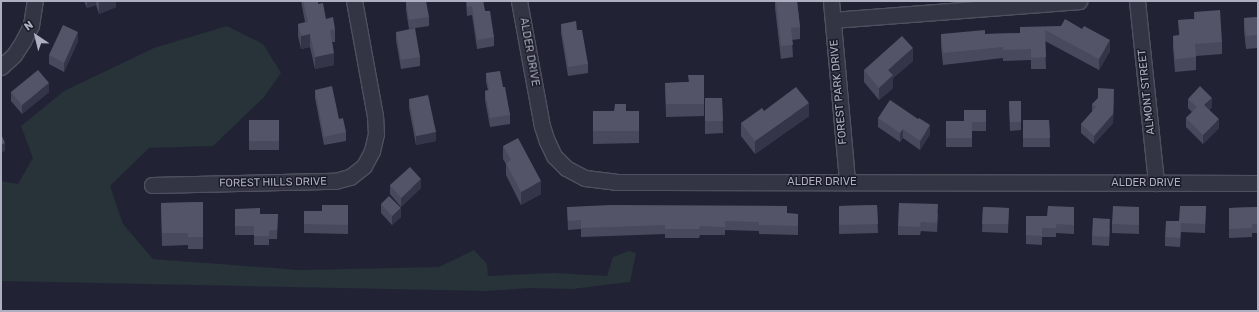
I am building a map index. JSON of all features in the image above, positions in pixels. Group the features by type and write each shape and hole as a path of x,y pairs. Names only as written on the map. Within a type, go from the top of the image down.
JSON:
{"street":[{"path":"1,67 14,55 23,41 31,25 35,1"},
{"name":"FOREST HILLS DRIVE","path":"152,185 334,182 350,177 364,166 372,152 376,134 375,116 354,1"},
{"name":"ALDER DRIVE","path":"519,1 542,126 547,142 554,156 566,168 585,178 616,182 1258,183"},
{"name":"FOREST PARK DRIVE","path":"831,1 847,182"},
{"path":"833,20 1079,1"},
{"name":"ALMONT STREET","path":"1137,1 1156,182"}],"shaded area":[{"path":"227,26 263,44 281,73 264,97 213,146 149,148 110,186 123,224 153,259 299,270 439,267 474,250 487,264 488,276 553,273 607,276 613,257 629,251 636,253 630,282 572,289 531,288 486,291 1,281 1,181 18,184 33,158 21,126 64,91 154,48"}],"building":[{"path":"303,1 318,1 318,4 323,3 326,19 333,17 335,29 330,30 334,53 315,57 310,34 301,36 298,24 308,22"},
{"path":"426,1 429,17 409,20 406,2"},
{"path":"467,1 483,1 485,11 490,11 494,37 477,40 472,6 467,7"},
{"path":"776,1 797,1 800,27 791,28 793,45 781,46"},
{"path":"1220,10 1222,42 1195,44 1196,57 1175,59 1173,36 1180,35 1178,20 1195,19 1194,12"},
{"path":"1258,17 1258,35 1246,36 1244,18"},
{"path":"1065,19 1082,29 1084,26 1110,40 1099,59 1045,30 1046,57 1031,58 1031,49 1003,50 1003,47 943,53 941,34 985,30 985,34 1020,33 1020,27 1061,26"},
{"path":"576,21 577,30 582,30 588,64 568,67 561,24"},
{"path":"63,25 78,32 64,63 49,55"},
{"path":"415,28 420,57 401,60 396,32"},
{"path":"902,36 913,48 888,70 893,75 879,88 864,70"},
{"path":"38,70 49,83 22,105 11,92"},
{"path":"500,71 503,87 505,87 510,115 490,118 485,91 489,90 486,73"},
{"path":"688,75 704,75 704,104 666,104 665,83 689,82"},
{"path":"332,86 339,119 343,118 346,132 324,137 315,90"},
{"path":"1200,86 1212,98 1204,105 1219,119 1203,135 1186,118 1197,107 1188,99"},
{"path":"796,87 809,103 755,141 741,123 762,108 764,111"},
{"path":"1098,88 1114,89 1113,114 1094,136 1081,124 1096,107 1092,104 1098,98"},
{"path":"428,95 436,132 416,136 409,99"},
{"path":"705,98 722,98 723,121 705,121"},
{"path":"890,100 918,119 919,118 930,125 920,141 903,129 900,133 878,118"},
{"path":"1009,101 1021,101 1021,122 1010,122"},
{"path":"615,104 626,104 626,111 639,111 639,131 593,131 593,111 614,111"},
{"path":"964,110 986,110 986,122 972,122 972,138 946,138 946,121 964,121"},
{"path":"249,120 279,120 279,141 249,141"},
{"path":"1023,120 1049,120 1050,138 1023,138"},
{"path":"1,134 5,143 1,145"},
{"path":"518,138 541,181 521,192 506,163 511,160 503,146"},
{"path":"410,167 421,179 401,198 390,185"},
{"path":"389,196 401,208 392,216 381,204"},
{"path":"203,202 203,237 188,237 188,233 162,233 161,203"},
{"path":"899,203 938,204 937,223 921,222 920,227 898,226"},
{"path":"322,205 348,205 348,225 304,224 304,211 322,211"},
{"path":"611,205 787,206 787,213 798,214 798,226 759,225 759,222 725,221 725,227 700,226 699,229 665,229 665,225 581,228 581,220 568,221 567,207"},
{"path":"877,205 878,224 839,225 839,206"},
{"path":"1048,206 1074,207 1074,225 1056,224 1056,228 1042,228 1042,236 1026,235 1026,216 1047,216"},
{"path":"1113,206 1139,207 1139,225 1112,224"},
{"path":"1180,206 1206,206 1205,224 1181,223 1180,238 1165,237 1166,221 1179,221"},
{"path":"983,207 1009,208 1008,224 982,224"},
{"path":"1258,207 1258,224 1252,224 1252,228 1229,229 1229,208"},
{"path":"260,208 260,214 278,214 277,230 269,230 269,236 254,236 254,226 235,226 235,209"},
{"path":"1093,218 1110,219 1109,237 1092,236"}]}
